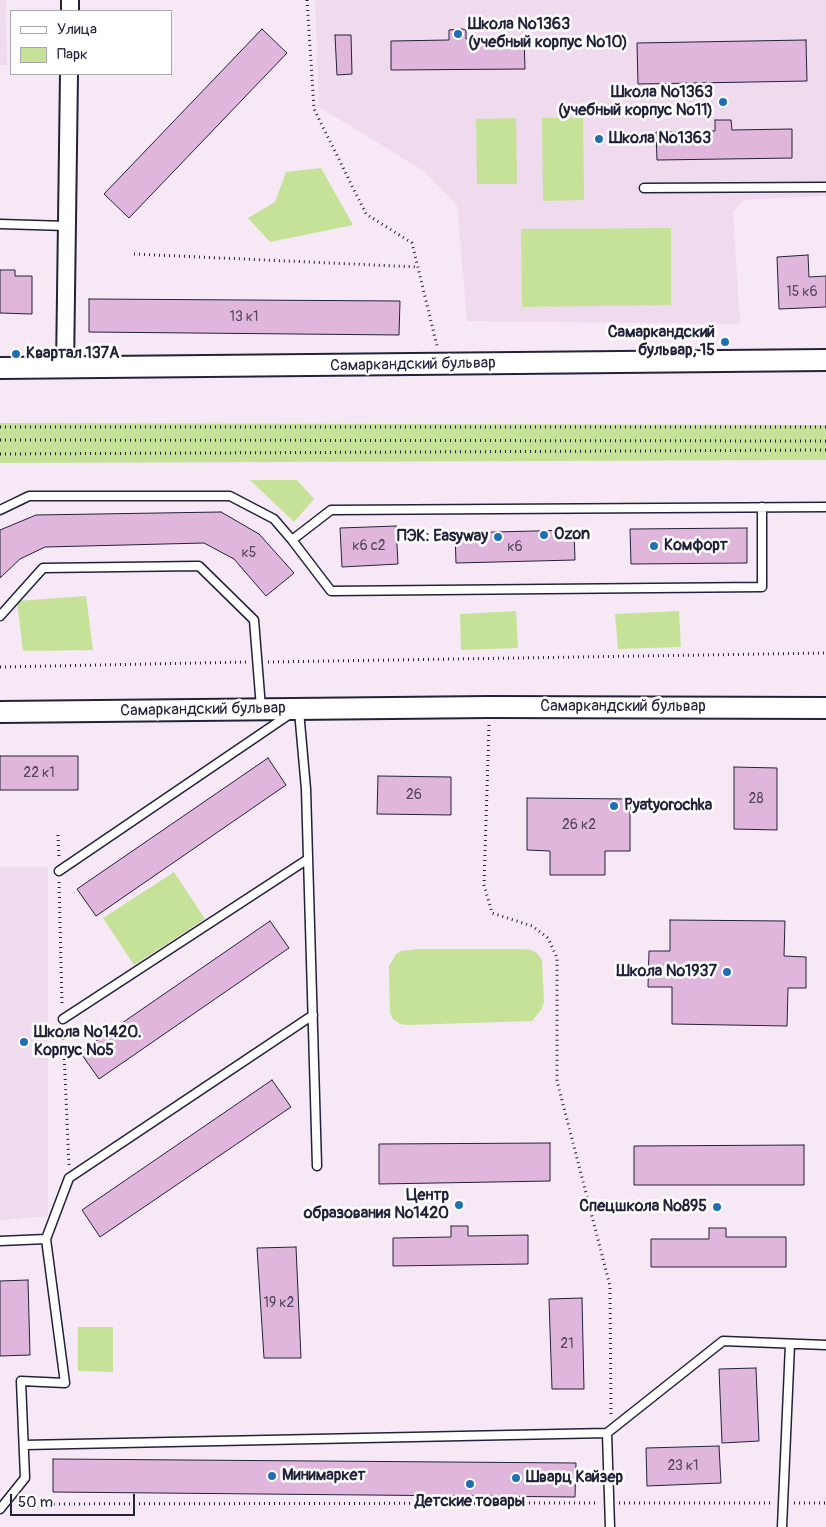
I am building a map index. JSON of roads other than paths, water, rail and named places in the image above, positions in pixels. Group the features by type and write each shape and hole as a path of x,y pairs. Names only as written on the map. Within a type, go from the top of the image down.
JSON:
{"street":[{"path":"65,368 69,75"},
{"name":"Самаркандский бульвар","path":"0,368 826,360"},
{"name":"Самаркандский бульвар","path":"0,712 489,707 826,708"}],"lane":[{"path":"644,188 826,186"},
{"path":"0,224 67,226"},
{"path":"0,510 29,496 230,496 274,520 292,540 331,591 762,587 762,508"},
{"path":"292,540 332,510 441,511 826,507"},
{"path":"0,616 43,568 199,566 254,620 262,710"},
{"path":"59,871 298,709 306,789 317,1166"},
{"path":"63,1019 308,859"},
{"path":"2,1506 25,1478 21,1381 65,1382 46,1239 69,1178 313,1015"},
{"path":"0,1241 46,1239"},
{"path":"24,1445 608,1433 723,1341 826,1345"},
{"path":"782,1527 790,1344"},
{"path":"608,1433 610,1527"}],"place":[{"name":"Школа №1363 (учебный корпус №10)","path":"458,34"},
{"name":"Школа №1363 (учебный корпус №11)","path":"723,102"},
{"name":"Школа №1363","path":"599,139"},
{"name":"Самаркандский бульвар, 15","path":"725,342"},
{"name":"Квартал 137А","path":"16,354"},
{"name":"Ozon","path":"544,535"},
{"name":"ПЭК: Easyway","path":"498,537"},
{"name":"Комфорт","path":"654,546"},
{"name":"Pyatyorochka","path":"614,806"},
{"name":"Школа №1937","path":"727,972"},
{"name":"Школа №1420. Корпус №5","path":"24,1042"},
{"name":"Центр образования №1420","path":"459,1205"},
{"name":"Спецшкола №895","path":"717,1207"},
{"name":"Минимаркет","path":"272,1476"},
{"name":"Шварц Кайзер","path":"516,1478"},
{"name":"Детские товары","path":"470,1484"}]}
